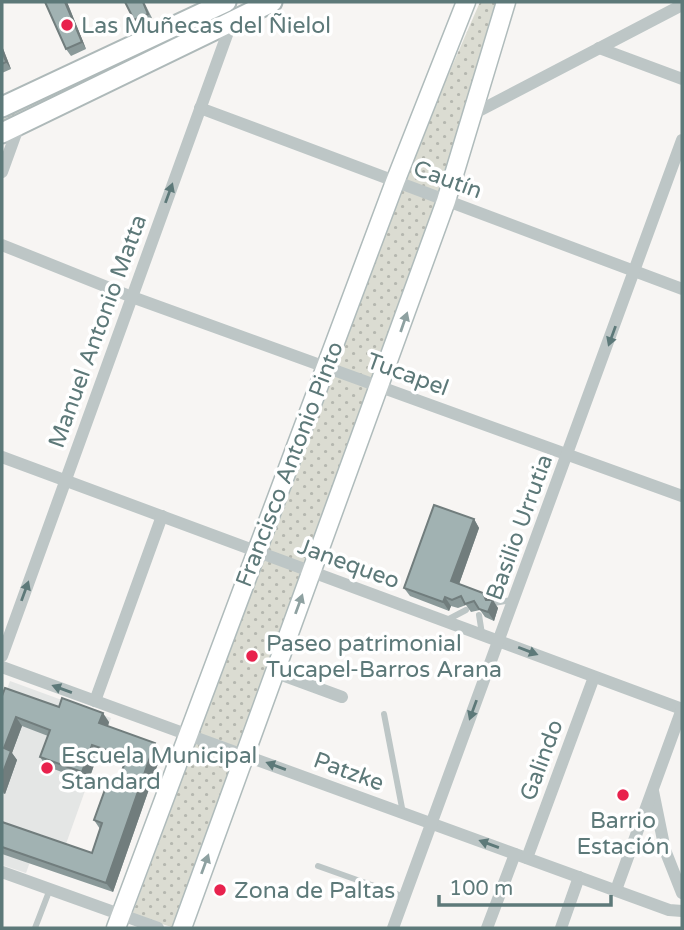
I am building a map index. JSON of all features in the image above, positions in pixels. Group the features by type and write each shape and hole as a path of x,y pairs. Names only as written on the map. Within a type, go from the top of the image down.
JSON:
{"main road":[{"path":"2,107 228,13 272,2"},
{"name":"Francisco Antonio Pinto","path":"118,921 395,182 466,2"},
{"path":"182,928 446,201 506,2"},
{"path":"10,129 228,13"},
{"path":"10,129 42,89"}],"street":[{"path":"473,114 682,5"},
{"name":"Manuel Antonio Matta","path":"2,656 200,108 228,13"},
{"path":"599,48 682,79"},
{"name":"Cautín","path":"200,108 682,289"},
{"path":"2,172 10,129"},
{"name":"Basilio Urrutia","path":"393,928 636,272 682,140"},
{"name":"Tucapel","path":"2,245 132,297 682,496"},
{"name":"Janequeo","path":"2,457 682,709"},
{"path":"95,701 162,516"},
{"name":"Patzke","path":"2,667 668,910 682,911"},
{"path":"274,672 342,697"},
{"name":"Galindo","path":"487,928 521,856 594,677"},
{"path":"616,890 682,709"},
{"path":"653,790 665,850 682,893"},
{"path":"2,872 118,921 158,928"},
{"path":"561,928 579,877"}],"lane":[{"path":"494,603 514,600"},
{"path":"445,621 466,611"},
{"path":"479,615 482,634"},
{"path":"384,714 403,813"},
{"path":"318,866 405,897"},
{"path":"35,928 50,890"}],"shaded area":[{"name":"Escuela Municipal Standard","path":"10,681 111,718 66,844 40,834 26,873 2,865 2,703"}],"green space":[{"path":"253,2 2,129 2,118"},
{"path":"480,2 499,2 448,179 175,928 132,915 408,167"}],"building":[{"name":"Las Muñecas del Ñielol","path":"45,2 65,2 82,42 66,49"},
{"path":"125,2 143,2 148,14 134,20"},
{"path":"434,505 474,519 451,581 483,593 486,600 493,600 488,612 479,609 474,601 465,604 461,596 452,600 445,597 443,602 404,588"},
{"path":"5,688 59,707 62,698 103,713 99,723 155,743 106,883 2,847 2,822 92,853 102,823 94,820 107,784 116,787 127,757 92,745 82,772 40,757 50,730 16,717 4,748 11,751 2,775 2,696"}],"place":[{"name":"Las Muñecas del Ñielol","path":"67,25"},
{"name":"Paseo patrimonial Tucapel-Barros Arana","path":"252,656"},
{"name":"Escuela Municipal Standard","path":"47,768"},
{"name":"Barrio Estación","path":"623,795"},
{"name":"Zona de Paltas","path":"220,890"}]}
